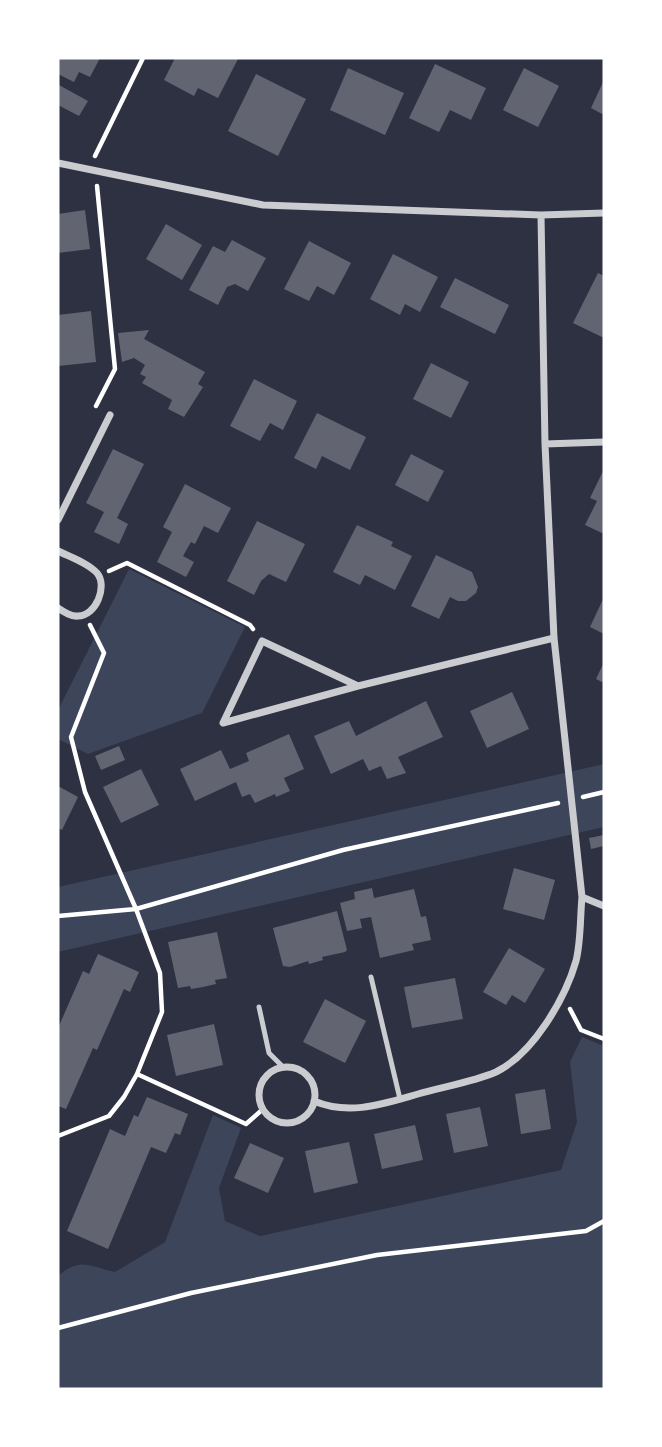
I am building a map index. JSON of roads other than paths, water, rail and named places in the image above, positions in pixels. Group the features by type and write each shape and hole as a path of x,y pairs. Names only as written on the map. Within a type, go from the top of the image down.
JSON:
{"street":[{"path":"58,163 264,205 541,215 604,213"},
{"path":"314,1101 331,1108 356,1109 496,1071 521,1053 551,1017 563,995 576,959 582,897 554,638 545,444 541,215"},
{"path":"58,520 110,415"},
{"path":"545,444 604,442"},
{"path":"58,551 91,568 99,575 102,589 97,603 84,615 75,617 58,608"},
{"path":"358,687 262,641 223,723 554,638"},
{"path":"582,897 604,906"},
{"path":"283,1067 301,1070 308,1076 315,1092 314,1101 305,1117 296,1122 278,1121 263,1109 260,1091 262,1083 268,1075 283,1067"}],"lane":[{"path":"371,976 400,1099"},
{"path":"259,1007 269,1053 283,1067"}]}
